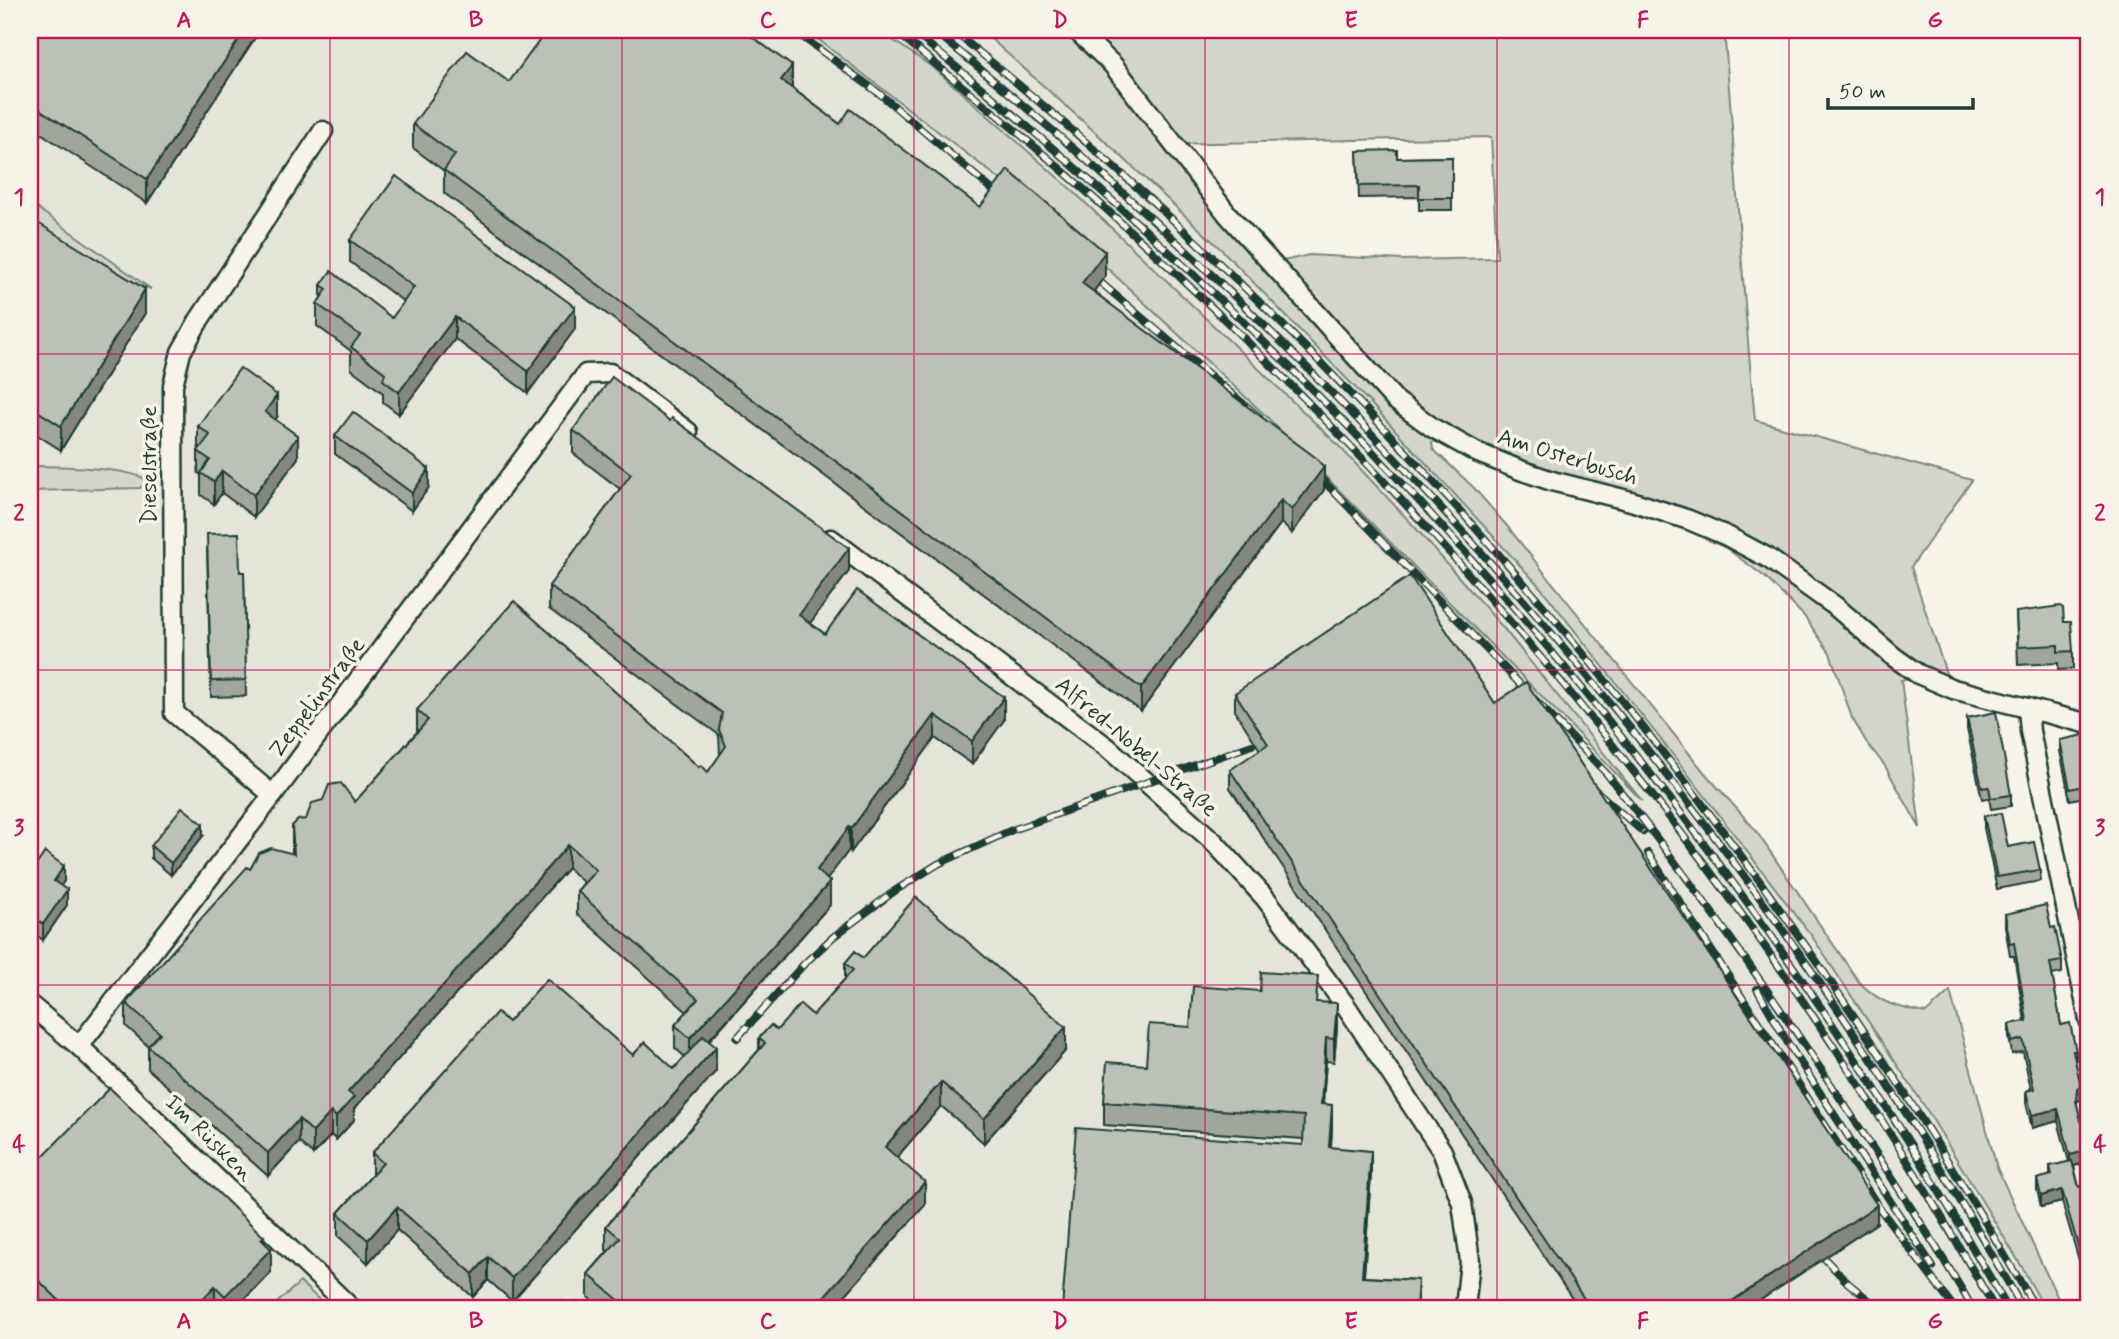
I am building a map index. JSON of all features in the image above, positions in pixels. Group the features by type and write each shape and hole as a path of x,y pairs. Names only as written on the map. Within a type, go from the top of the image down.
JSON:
{"street":[{"name":"Am Osterbusch","path":"1076,30 1113,65 1228,215 1395,400 1433,428 1476,452 1520,470 1631,501 1727,536 1768,558 1835,606 1918,674 1953,689 2089,724"},
{"name":"Dieselstraße","path":"273,795 174,713 173,385 181,352 199,320 323,131"},
{"name":"Zeppelinstraße","path":"79,1046 273,795 586,374 610,373 698,439"},
{"name":"Alfred-Nobel-Straße","path":"820,531 1108,748 1214,842 1266,900 1346,1006 1443,1151 1462,1203 1470,1261 1465,1309"},
{"path":"2028,708 2029,731 2089,1020"},
{"name":"Im Rüsken","path":"30,1005 79,1046 352,1309"}],"shaded area":[{"path":"30,30 806,30 1010,187 1122,283 1124,279 935,69 878,30 981,30 1224,252 1374,407 1541,588 1811,935 1925,1107 2045,1309 587,1309 569,1298 555,1303 550,1309 329,1309 300,1282 270,1309 31,1309 30,491 140,488 143,477 85,468 30,466 30,220 148,287 30,203"},
{"path":"806,30 878,30 935,69 1073,191 1336,443 1413,525 1505,630 1642,801 1267,417 1107,268 1010,187"},
{"path":"981,30 1724,30 1755,420 1972,480 1911,567 1948,679 1901,680 1920,828 1885,766 1852,718 1830,653 1804,616 1765,577 1726,548 1685,529 1562,492 1437,440 1432,443 1433,449 1474,488 1507,526 1704,772 1754,828 1859,982 1890,1003 1926,1013 1950,991 1997,1168 2063,1309 2045,1309 1925,1107 1811,935 1541,588 1374,407 1224,252","holes":["1491,137 1497,258 1403,260 1309,255 1266,265 1171,144"]},
{"path":"30,203 151,289 30,220"},
{"path":"30,466 110,470 139,476 147,481 140,488 30,491"},
{"path":"300,1282 329,1309 270,1309"}],"building":[{"path":"30,30 245,30 147,179 30,103"},
{"path":"547,30 743,30 792,66 781,80 840,124 850,109 980,207 1008,170 1105,252 1082,283 1315,457 1324,467 1292,510 1281,500 1141,688 444,170 455,155 413,124 467,51 509,82"},
{"path":"1397,150 1397,158 1452,157 1452,198 1419,198 1419,185 1359,186 1357,151"},
{"path":"396,176 575,307 528,371 455,317 399,392 383,380 385,373 351,347 360,335 317,304 327,289 321,285 331,271 392,318 414,287 350,240"},
{"path":"30,218 145,289 61,426 31,407 30,409"},
{"path":"240,368 277,395 265,412 298,436 254,495 222,471 214,482 201,473 210,460 198,451 210,435 198,426"},
{"path":"612,377 849,548 799,615 825,634 857,590 1004,697 972,741 935,715 851,829 849,827 817,870 830,882 690,1038 675,1025 698,999 577,891 596,870 568,845 348,1092 354,1097 336,1117 331,1112 313,1132 299,1119 268,1153 148,1046 160,1033 126,1003 247,867 250,869 259,853 271,848 294,854 292,826 298,820 306,819 312,803 323,800 329,785 341,783 355,802 428,720 417,710 514,601 699,767 701,765 708,772 726,746 719,730 722,713 549,586 631,474 573,430"},
{"path":"353,412 429,469 412,493 335,436"},
{"path":"239,533 240,572 244,572 246,680 211,681 207,534"},
{"path":"1410,576 1495,703 1526,682 1877,1205 1720,1309 1591,1309 1230,770 1268,744 1235,693"},
{"path":"2060,606 2063,608 2064,622 2071,622 2073,651 2058,652 2058,645 2018,647 2016,612"},
{"path":"1996,712 2011,795 1991,798 1989,787 1982,788 1967,718"},
{"path":"2084,735 2085,742 2089,742 2089,785 2070,789 2060,740"},
{"path":"182,807 203,824 171,863 151,846"},
{"path":"2001,813 2008,847 2034,842 2040,870 1997,877 1984,816"},
{"path":"45,852 64,866 54,881 67,890 43,924 30,915 30,864 35,867"},
{"path":"916,897 1066,1027 984,1119 941,1082 885,1147 925,1182 813,1309 629,1309 588,1274 620,1238 606,1226 765,1043 759,1038 771,1025 777,1030 800,1004 813,1015 853,970 845,963 855,951 863,958"},
{"path":"2046,905 2051,928 2055,927 2062,961 2050,963 2061,1025 2070,1023 2076,1051 2073,1051 2081,1087 2077,1088 2076,1101 2081,1121 2089,1119 2089,1150 2070,1155 2058,1109 2032,1115 2026,1091 2034,1089 2023,1039 2012,1042 2009,1024 2027,1021 2014,943 2010,944 2005,914"},
{"path":"1261,972 1318,976 1316,1002 1337,1003 1334,1039 1326,1038 1321,1104 1332,1105 1329,1147 1371,1151 1362,1277 1418,1280 1416,1309 1062,1309 1076,1128 1303,1145 1304,1116 1104,1102 1107,1062 1146,1065 1149,1024 1190,1027 1193,986 1260,991"},
{"path":"547,979 633,1055 645,1042 674,1069 703,1036 716,1047 512,1278 488,1257 473,1274 397,1207 368,1240 338,1213 383,1163 372,1153 497,1012 508,1022"},
{"path":"110,1088 264,1237 261,1239 271,1249 225,1296 215,1286 193,1309 68,1309 30,1272 30,1145 42,1157"},
{"path":"2072,1161 2079,1187 2089,1184 2089,1250 2080,1252 2062,1190 2041,1196 2037,1179 2052,1175 2050,1166"}],"railway":[{"path":"793,30 880,94 1003,199"},
{"path":"894,30 1100,203 1254,348 1375,472 1492,601 1604,734 1711,872 1812,1014 1907,1160 1995,1309"},
{"path":"911,30 1089,180 1261,339 1370,449 1461,547 1549,648 1634,752 1716,859 1794,968 1940,1193 2008,1309"},
{"path":"933,30 1094,167 1249,310 1397,461 1539,618 1672,782 1798,952 1915,1127 2023,1309"},
{"path":"952,30 1113,166 1267,310 1414,461 1554,618 1686,783 1811,953 1927,1128 2036,1309"},
{"path":"1100,282 1259,417"},
{"path":"1311,468 1606,773 1674,860 1770,995 1863,1133 1973,1309"},
{"path":"737,1038 804,964 833,937 896,890 938,864 1012,830 1252,745"},
{"path":"1594,789 1643,832"},
{"path":"1648,853 1880,1209 1955,1309"},
{"path":"1757,989 1789,1045 1933,1267"},
{"path":"1824,1258 1848,1283 1880,1309"}]}
